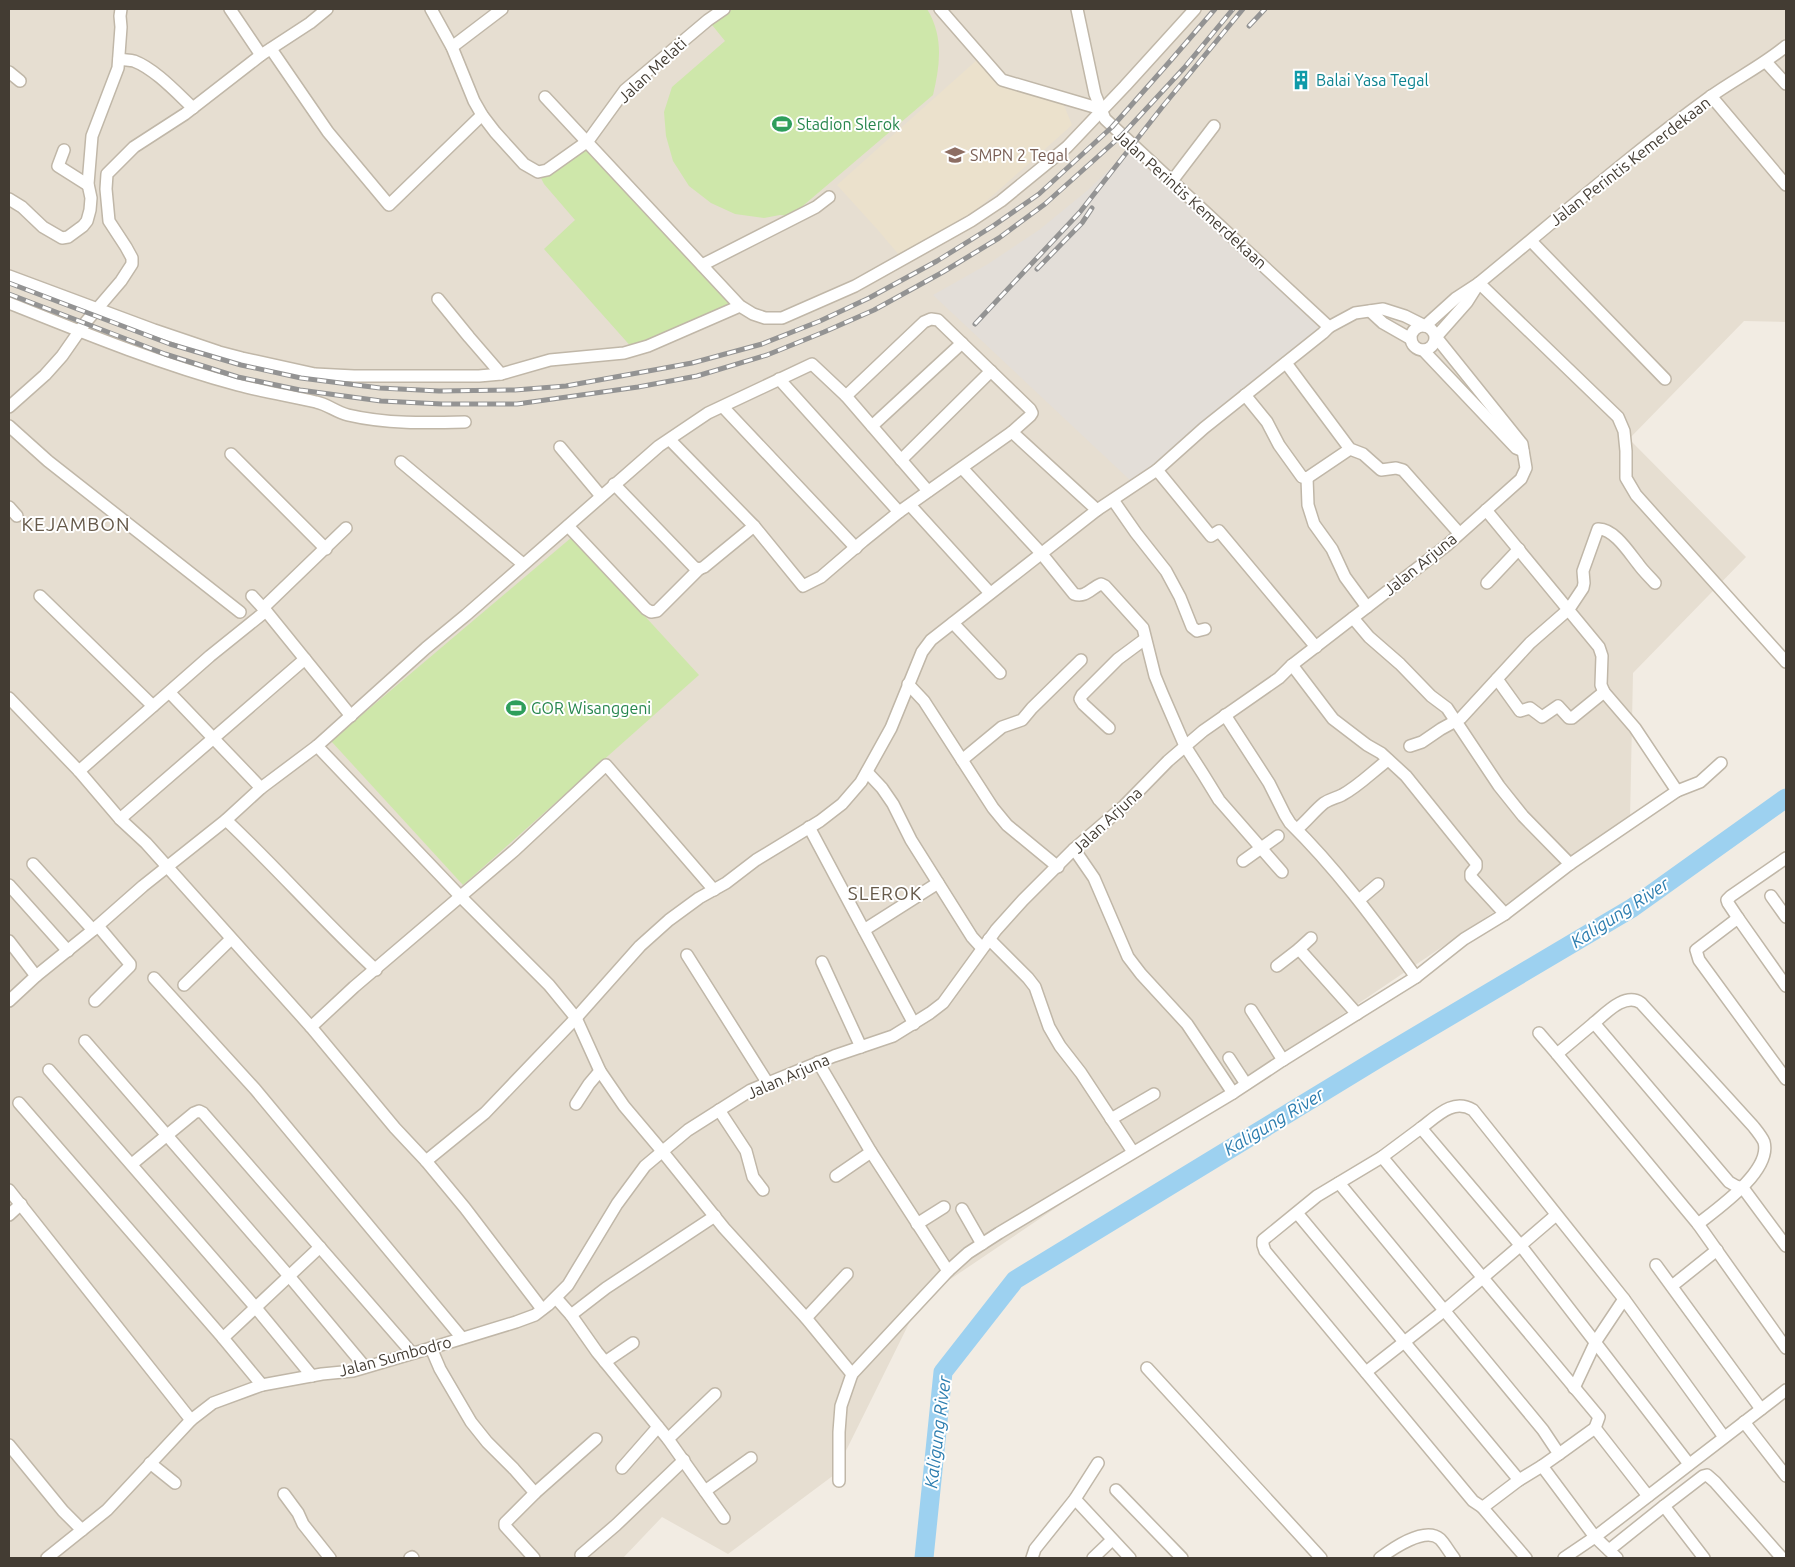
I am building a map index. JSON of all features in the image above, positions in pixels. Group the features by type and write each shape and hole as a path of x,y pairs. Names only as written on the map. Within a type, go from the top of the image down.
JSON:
{"street":[{"path":"230,9 328,132 389,204 482,115 474,101 452,47 431,9"},
{"path":"9,199 22,207 43,228 62,238 68,237 84,226 107,174 119,160 134,147 193,108 266,52 310,23 327,9"},
{"path":"452,47 502,9"},
{"name":"Jalan Melati","path":"482,115 524,164 538,172 547,170 588,141 625,90 710,13 724,9"},
{"path":"940,9 1002,80 1101,109"},
{"name":"Jalan Perintis Kemerdekaan","path":"1076,9 1095,94 1105,119 1329,327"},
{"path":"545,97 740,306 759,316 782,318 855,286 971,221 1000,201 1067,147 1195,9"},
{"path":"88,185 92,136 116,76 120,59 121,27 117,11"},
{"name":"Jalan Perintis Kemerdekaan","path":"1411,339 1412,334 1417,328 1425,326 1456,298 1479,283 1623,164 1712,96 1766,62 1786,46"},
{"path":"120,59 134,61 155,75 193,108"},
{"path":"1766,62 1786,84"},
{"path":"9,72 20,81"},
{"path":"1712,96 1786,185"},
{"path":"1172,181 1187,164 1214,126"},
{"path":"9,407 46,376 121,281 132,264 132,258 98,198 88,185 58,166 64,150"},
{"path":"702,264 816,207 829,198"},
{"path":"1531,241 1665,378"},
{"path":"9,276 97,310 219,352 314,374 436,377 502,374 550,360 634,350 648,346 740,306"},
{"path":"1479,283 1618,417 1624,431 1626,478 1636,495 1786,662"},
{"name":"Jalan Perintis Kemerdekaan","path":"1423,350 1430,348 1435,342 1436,337 1467,302 1479,283"},
{"path":"438,299 502,374"},
{"path":"9,303 80,332 222,380 265,392 317,402 347,414 408,423 465,422"},
{"path":"426,1161 485,1113 576,1018 640,946 680,911 726,883 756,860 820,821 842,804 867,772 891,728 922,652 931,640 1097,510 1157,470 1204,428 1329,327 1350,315 1383,309 1394,311 1431,328 1436,337 1522,444 1523,451"},
{"path":"1370,311 1383,323 1411,339 1414,345 1423,350 1516,448 1523,451"},
{"path":"670,440 754,526 803,586 821,577 899,512 1012,432 1032,413 938,320 931,319 924,322 846,396"},
{"path":"872,426 962,343"},
{"path":"1286,363 1350,449 1363,454 1381,470 1396,468 1403,470 1459,533"},
{"path":"9,1001 143,886 226,820 261,788 317,746 426,648 659,446 708,413 812,364 846,396 928,491"},
{"path":"900,460 991,371"},
{"path":"778,379 899,512"},
{"path":"1246,395 1267,422 1297,472 1302,477 1307,478"},
{"path":"723,407 856,548"},
{"path":"9,426 48,461 240,612"},
{"path":"1012,432 1097,510"},
{"path":"560,447 601,496"},
{"path":"1307,478 1350,449"},
{"name":"Jalan Arjuna","path":"662,1151 688,1130 750,1090 818,1062 893,1036 914,1024 943,1003 985,944 1023,900 1074,849 1124,806 1168,761 1225,714 1279,678 1292,665 1446,546 1521,479 1526,468 1523,451"},
{"path":"231,454 326,550"},
{"path":"401,462 523,564"},
{"path":"962,468 1041,553 1074,594 1079,596 1086,594 1101,584 1105,586 1143,628 1155,676 1186,746 1219,800 1282,872"},
{"path":"1157,470 1211,536 1219,531 1316,647"},
{"path":"1307,478 1308,505 1314,524 1332,549 1345,577 1367,607"},
{"path":"614,484 694,567 699,569"},
{"path":"1113,500 1136,533 1166,570 1180,597 1192,627 1197,631 1205,629"},
{"path":"910,505 990,593"},
{"path":"1486,510 1600,647 1602,656 1601,685 1604,692 1635,728 1678,790"},
{"path":"568,526 646,609 652,612 657,611 699,569 704,567 754,526"},
{"path":"79,771 265,609 346,528"},
{"path":"1410,746 1422,742 1462,718 1530,643 1569,608 1583,588 1583,571 1598,529 1603,528 1623,544 1655,583"},
{"path":"1487,583 1519,549"},
{"path":"40,596 153,706"},
{"path":"252,596 265,609 351,716"},
{"path":"1353,618 1369,637 1400,664 1431,696 1447,708 1517,808 1570,864"},
{"path":"953,623 1000,673"},
{"path":"1109,728 1080,699 1118,659 1145,639"},
{"path":"120,819 304,659"},
{"path":"962,760 1002,727 1022,720 1080,660"},
{"path":"1292,665 1333,718 1406,776 1476,863 1471,877 1505,914"},
{"path":"1496,679 1520,711 1530,708 1542,717 1558,706 1569,718 1572,718 1604,692"},
{"path":"908,684 924,701 993,808 1007,825 1058,867"},
{"path":"170,693 261,788"},
{"path":"9,698 79,771 120,819 146,843 311,1027 465,1208 542,1309"},
{"path":"1225,714 1269,783 1285,815 1359,900 1416,977"},
{"path":"317,746 549,985 576,1018 600,1071 624,1106 715,1216 806,1318 852,1374"},
{"path":"1297,830 1308,820 1314,811 1327,801 1341,796 1354,788 1388,760"},
{"path":"839,1481 841,1406 852,1374 948,1271 982,1244 1233,1093 1282,1060 1416,977 1464,939 1505,914 1570,864 1678,790 1700,782 1720,763"},
{"path":"311,1027 354,987 461,896 606,765 714,890"},
{"path":"867,772 882,788 911,840 972,936 1028,978 1035,987 1049,1028 1133,1152"},
{"path":"226,820 376,970"},
{"path":"808,827 914,1024"},
{"path":"1243,861 1278,836"},
{"path":"1074,849 1094,878 1128,957 1187,1024 1233,1093"},
{"path":"1786,858 1727,900 1786,986"},
{"path":"33,864 130,964 95,1001"},
{"path":"864,930 938,883"},
{"path":"1359,900 1378,884"},
{"path":"9,885 68,951"},
{"path":"1771,896 1786,917"},
{"path":"1738,918 1698,947 1697,956 1786,1079"},
{"path":"1277,966 1299,950 1311,938"},
{"path":"184,985 231,939"},
{"path":"9,941 36,976"},
{"path":"1299,950 1357,1014"},
{"path":"687,955 767,1082"},
{"path":"822,962 861,1047"},
{"path":"154,978 255,1089 462,1338"},
{"path":"1557,1054 1608,1011 1627,1000 1637,1000 1680,1044 1754,1126 1764,1142 1761,1162 1743,1188 1698,1224"},
{"path":"1251,1010 1282,1060"},
{"path":"1594,1024 1729,1182 1743,1188 1786,1246"},
{"path":"1540,1033 1698,1224 1786,1348"},
{"path":"85,1041 289,1276 365,1367"},
{"path":"1229,1058 1246,1084"},
{"path":"818,1062 871,1152 948,1271"},
{"path":"49,1070 256,1308 312,1376"},
{"path":"576,1104 600,1071"},
{"path":"1112,1120 1154,1094"},
{"path":"19,1103 262,1385"},
{"path":"1526,1558 1482,1507 1473,1501 1264,1247 1263,1240 1317,1196 1382,1157 1447,1108 1458,1105 1466,1106 1473,1110 1624,1299 1724,1438"},
{"path":"719,1110 746,1151 753,1177 763,1190"},
{"path":"132,1164 194,1113 204,1112 412,1354"},
{"path":"1420,1128 1521,1246 1689,1464"},
{"name":"Jalan Sumbodro","path":"47,1558 107,1510 191,1420 213,1403 262,1385 353,1371 516,1322 535,1314 556,1298 568,1285 630,1185 645,1166 662,1151"},
{"path":"836,1176 871,1152"},
{"path":"1382,1157 1599,1417 1595,1428 1482,1507"},
{"path":"1339,1183 1532,1415 1559,1454"},
{"path":"9,1190 191,1420"},
{"path":"9,1215 21,1204"},
{"path":"917,1224 944,1207"},
{"path":"962,1209 982,1244"},
{"path":"1296,1213 1519,1480"},
{"path":"1366,1372 1445,1310 1556,1215"},
{"path":"571,1315 606,1288 715,1216"},
{"path":"223,1338 320,1247"},
{"path":"1672,1286 1717,1250"},
{"path":"1656,1265 1761,1409"},
{"path":"806,1318 848,1274"},
{"path":"556,1298 668,1439 724,1518"},
{"path":"1574,1388 1596,1341 1624,1299"},
{"path":"605,1362 633,1343"},
{"path":"431,1348 440,1369 471,1422 486,1442 535,1493"},
{"path":"1148,1368 1322,1558"},
{"path":"1564,1558 1595,1537 1786,1390"},
{"path":"668,1439 715,1394"},
{"path":"1744,1422 1786,1476"},
{"path":"622,1468 658,1427"},
{"path":"1595,1428 1648,1496"},
{"path":"534,1558 505,1526 505,1523 596,1438"},
{"path":"9,1445 63,1511 82,1530"},
{"path":"705,1491 751,1458"},
{"path":"581,1555 616,1525 684,1460"},
{"path":"150,1462 175,1482"},
{"path":"1032,1558 1035,1549 1075,1499 1098,1462"},
{"path":"1542,1466 1595,1537 1613,1554 1664,1506 1707,1474 1784,1558"},
{"path":"1116,1490 1182,1558"},
{"path":"284,1494 298,1513 303,1524 330,1558"},
{"path":"1075,1499 1130,1558"},
{"path":"1664,1506 1704,1558"},
{"path":"1380,1558 1393,1554 1406,1540 1434,1536 1440,1539 1454,1558"},
{"path":"1093,1558 1112,1540"}],"shaded area":[{"path":"9,9 1786,9 1786,322 1744,321 1629,439 1746,557 1633,673 1630,820 921,1299 834,1475 728,1554 662,1517 623,1558 9,1558"},
{"name":"SMPN 2 Tegal","path":"978,59 997,84 1063,103 1072,125 973,213 900,256 837,185"},
{"path":"1133,147 1322,329 1132,482 933,295 988,264 1039,230 1088,190"}],"green space":[{"name":"Stadion Slerok","path":"724,9 927,9 936,30 939,51 933,95 791,216 780,215 764,218 735,214 711,203 689,186 673,161 666,136 664,112 672,87 725,41 708,20"},
{"path":"588,141 740,306 634,350 544,249 575,220 544,184 538,172"},
{"name":"GOR Wisanggeni","path":"572,537 699,675 463,885 331,741"}],"waterway":[{"name":"Kaligung River","path":"924,1558 943,1372 1015,1280 1379,1058 1632,908 1786,798"}],"railway":[{"path":"9,283 170,344 241,365 301,378 380,388 439,391 515,390 566,386 692,363 762,344 820,321 869,298 937,261 993,226 1039,194 1112,127 1215,9"},
{"path":"9,294 165,354 238,377 300,390 381,401 442,404 517,404 638,387 697,376 767,355 874,310 943,272 999,238 1045,204 1122,135 1184,68 1233,9"},
{"path":"975,324 1080,212 1163,106 1243,9"},
{"path":"1249,26 1265,9"},
{"path":"1037,269 1082,223 1092,208"}],"place":[{"name":"Balai Yasa Tegal","path":"1301,80"},
{"name":"Stadion Slerok","path":"782,124"},
{"name":"SMPN 2 Tegal","path":"955,155"},
{"name":"GOR Wisanggeni","path":"516,708"}],"district":[{"name":"KEJAMBON","path":"76,524"},
{"name":"SLEROK","path":"885,893"}]}
